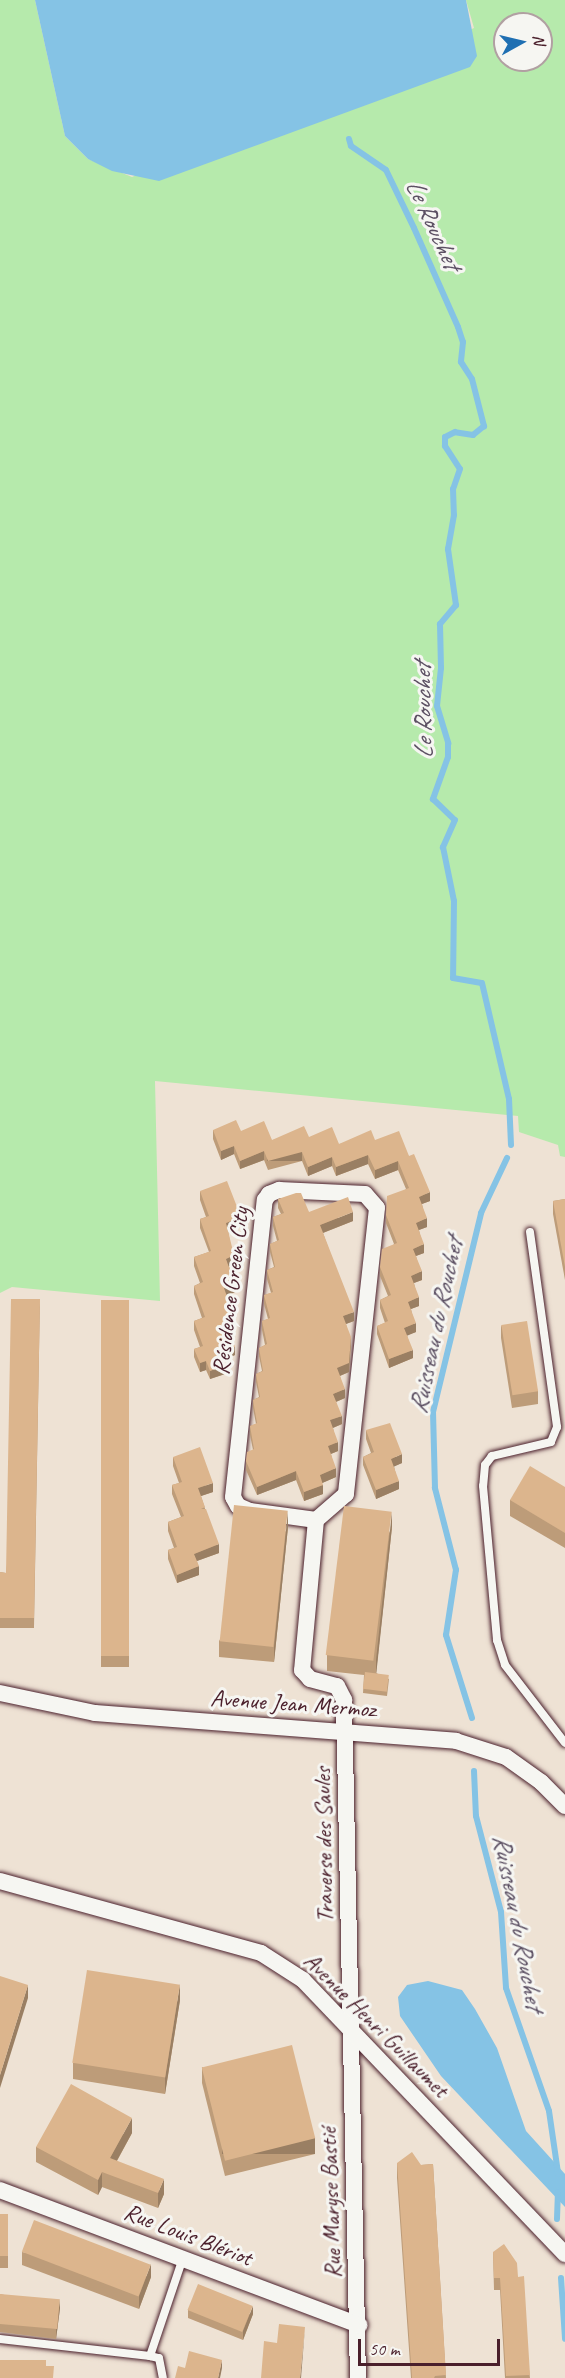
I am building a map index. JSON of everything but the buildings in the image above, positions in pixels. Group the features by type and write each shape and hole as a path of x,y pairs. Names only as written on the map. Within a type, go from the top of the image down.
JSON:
{"street":[{"name":"Résidence Green City","path":"279,1190 365,1194 377,1208 346,1494 316,1520 250,1511 238,1506 233,1497 266,1200 269,1194 279,1190"},
{"path":"316,1520 302,1670 310,1678 337,1686 344,1700 346,1734"},
{"name":"Avenue Jean Mermoz","path":"0,1693 95,1713 456,1741 506,1757 541,1782 565,1806"},
{"name":"Traverse des Saules","path":"346,1734 350,2027"},
{"name":"Avenue Henri Guillaumet","path":"0,1881 261,1953 303,1980 565,2254"},
{"name":"Rue Maryse Bastié","path":"350,2027 359,2325 358,2378"},
{"name":"Rue Louis Blériot","path":"0,2190 359,2325"}],"lane":[{"path":"530,1232 557,1428 552,1442 492,1456 485,1465 483,1486 497,1640 502,1657 565,1743"},
{"path":"150,2356 183,2258"},
{"path":"0,2339 159,2358 163,2378"}],"green space":[{"path":"0,0 35,0 65,136 88,159 132,177 474,28 466,0 565,0 565,1157 560,1156 558,1145 519,1132 518,1116 155,1081 160,1301 12,1287 0,1293"}],"water":[{"path":"35,0 466,0 477,56 470,67 159,181 112,171 88,159 65,136"},
{"path":"428,1981 462,1990 475,2009 497,2048 526,2131 565,2174 565,2207 441,2076 400,2016 398,1997 407,1985"}],"waterway":[{"name":"Le Rouchet","path":"349,139 351,146 386,170 414,228 458,327 463,342 461,362 472,379 484,426 473,435 455,432 445,437 445,446 460,469 453,489 454,515 448,549 456,605 440,624 441,668 437,706 448,743 448,757 433,799 455,820 443,847 454,901 453,978 482,983 509,1099 511,1145"},
{"name":"Ruisseau du Rouchet","path":"472,1718 446,1635 456,1570 435,1488 433,1412 481,1213 507,1158"},
{"name":"Ruisseau du Rouchet","path":"474,1771 476,1816 501,1912 506,1988 549,2111 558,2173"},
{"name":"Ruisseau du Rouchet","path":"557,2219 558,2192"},
{"name":"Ruisseau du Rouchet","path":"561,2278 565,2339"}]}
